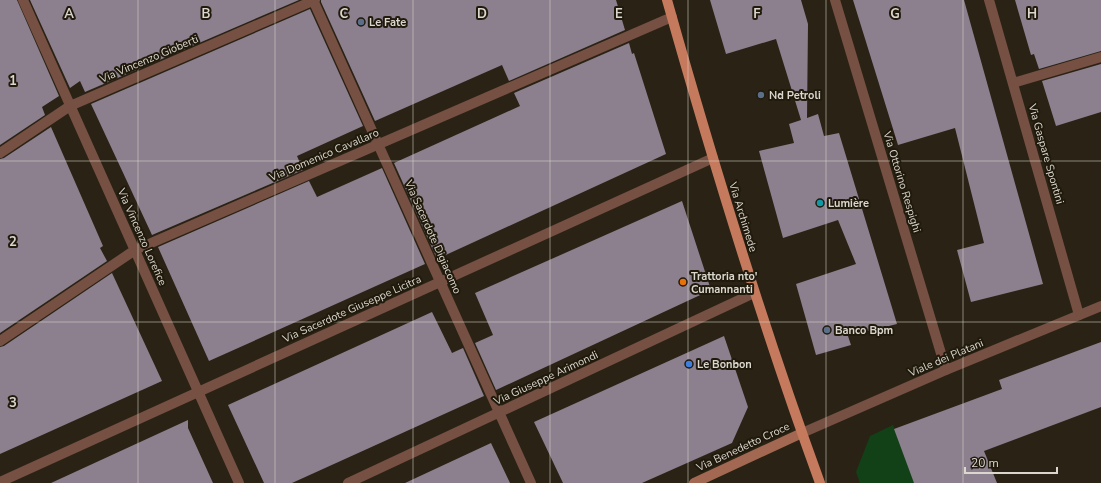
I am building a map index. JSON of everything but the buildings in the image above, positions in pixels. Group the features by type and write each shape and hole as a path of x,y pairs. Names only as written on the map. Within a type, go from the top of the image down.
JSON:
{"main road":[{"name":"Via Archimede","path":"668,0 713,158 754,293 820,483"},
{"name":"Via Benedetto Croce","path":"694,483 802,433"}],"street":[{"name":"Via Vincenzo Lorefice","path":"23,0 239,483"},
{"name":"Via Vincenzo Gioberti","path":"0,153 70,106 314,0"},
{"name":"Via Sacerdote Digiacomo","path":"314,0 531,483"},
{"name":"Via Ottorino Respighi","path":"835,0 946,370"},
{"name":"Via Gaspare Spontini","path":"989,0 1079,315"},
{"name":"Via Domenico Cavallaro","path":"0,341 135,250 672,17"},
{"path":"1013,83 1101,57"},
{"name":"Via Sacerdote Giuseppe Licitra","path":"0,482 713,158"},
{"name":"Via Giuseppe Arimondi","path":"348,483 754,293"},
{"name":"Viale dei Platani","path":"802,433 946,370 1101,306"}],"green space":[{"path":"893,425 915,483 860,483 856,472 870,436"}],"place":[{"name":"Le Fate","path":"361,22"},
{"name":"Nd Petroli","path":"761,95"},
{"name":"Lumière","path":"820,203"},
{"name":"Trattoria nto' Cumannanti","path":"683,282"},
{"name":"Banco Bpm","path":"827,330"},
{"name":"Le Bonbon","path":"689,364"}]}
